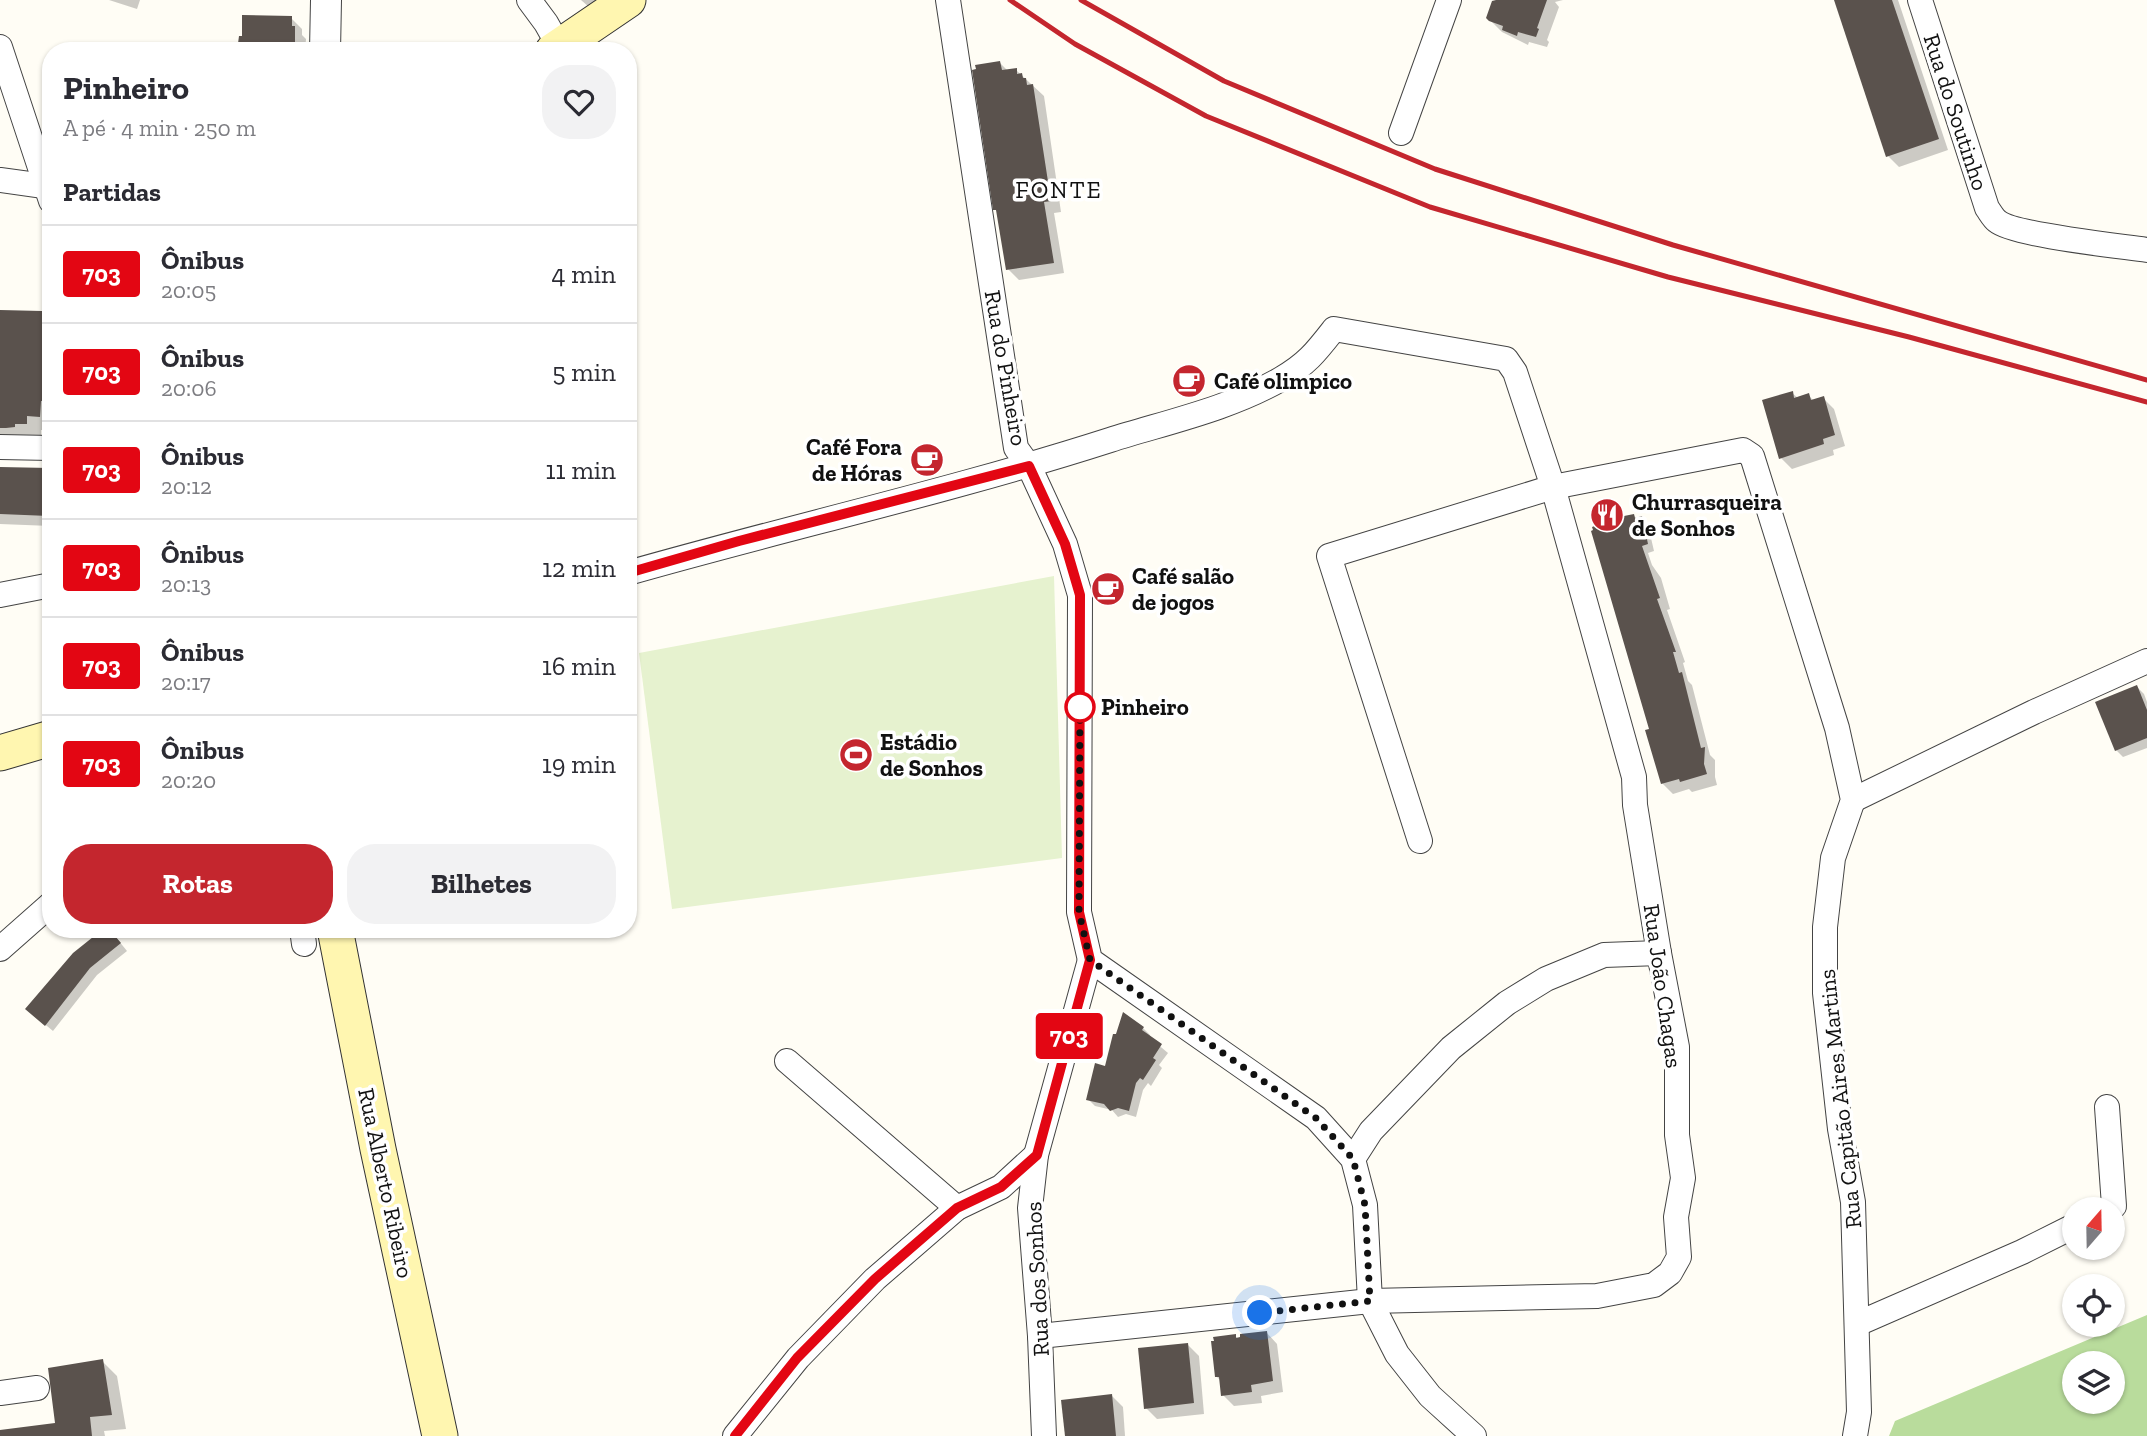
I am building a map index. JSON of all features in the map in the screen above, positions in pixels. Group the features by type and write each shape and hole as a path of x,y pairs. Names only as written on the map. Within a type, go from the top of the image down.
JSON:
{"main road":[{"path":"566,42 628,0"},
{"path":"0,753 42,741"},
{"name":"Rua Alberto Ribeiro","path":"337,938 378,1149 440,1436"}],"street":[{"path":"325,42 326,0"},
{"path":"528,0 546,23 553,42"},
{"name":"Rua do Pinheiro","path":"948,0 1016,448 1029,466 1065,544 1080,595 1079,912 1090,960"},
{"path":"1401,133 1449,0"},
{"name":"Rua do Soutinho","path":"1920,0 1987,208 1998,222 2014,229 2044,235 2147,250"},
{"path":"0,47 42,171"},
{"path":"0,180 42,190"},
{"path":"637,570 739,541 1029,466 1234,401 1280,379 1311,358 1334,328 1506,359 1514,372 1553,487"},
{"path":"0,447 42,448"},
{"path":"1420,841 1329,556 1553,487 1743,450 1752,456 1838,729 1853,800 2034,712 2147,662"},
{"name":"Rua João Chagas","path":"1040,1336 1370,1301 1597,1296 1654,1285 1670,1273 1679,1257 1676,1217 1683,1178 1677,1135 1677,1047 1659,953 1633,777 1553,487"},
{"path":"0,595 42,587"},
{"name":"Rua Capitão Aires Martins","path":"1853,800 1833,858 1825,927 1825,980 1840,1129 1853,1202 1859,1412 1854,1436"},
{"path":"0,949 42,912"},
{"path":"1353,1159 1371,1131 1451,1048 1507,1003 1546,979 1604,955 1659,953"},
{"path":"1090,960 1316,1118 1353,1159 1365,1205 1370,1301 1397,1354 1430,1396 1474,1436"},
{"name":"Rua dos Sonhos","path":"1044,1436 1040,1336 1030,1208 1037,1155 1090,960"},
{"path":"787,1061 957,1208"},
{"path":"2107,1107 2113,1197"},
{"path":"735,1436 797,1358 875,1279 957,1208 1001,1187 1037,1155"},
{"path":"1857,1324 2062,1232"},
{"path":"0,1393 37,1388"}],"green space":[{"name":"Estádio de Sonhos","path":"1054,576 1062,858 672,909 639,653"},
{"path":"2147,1315 2147,1436 1889,1436 1895,1421 2095,1337 2125,1337 2125,1324"}],"building":[{"path":"1547,0 1536,37 1518,32 1517,36 1502,30 1503,26 1489,21 1486,18 1492,1"},
{"path":"1834,0 1892,0 1939,139 1886,157"},
{"path":"242,15 292,16 292,26 295,26 295,42 238,42 239,36 242,36"},
{"path":"1000,61 1002,70 1017,68 1017,74 1022,73 1027,85 1033,84 1051,201 1044,202 1054,263 1006,270 996,210 993,210 972,70 976,69 975,65"},
{"path":"0,310 42,311 40,417 27,416 27,424 0,428"},
{"path":"1793,391 1794,398 1809,393 1811,400 1824,396 1835,435 1823,439 1824,444 1779,459 1762,400"},
{"path":"0,467 42,468 42,516 0,514"},
{"path":"1634,514 1635,518 1642,516 1648,544 1642,546 1676,652 1673,652 1679,673 1682,672 1701,748 1705,747 1704,764 1707,774 1680,782 1679,779 1661,784 1645,730 1649,729 1591,531 1592,527 1614,518"},
{"path":"2137,685 2147,710 2147,738 2115,751 2095,702"},
{"path":"92,938 117,938 121,943 90,968 45,1026 25,1009 73,953"},
{"path":"1123,1012 1162,1044 1153,1058 1156,1060 1143,1080 1140,1078 1136,1083 1129,1111 1118,1108 1110,1111 1104,1104 1086,1100 1095,1063 1105,1066 1113,1034 1116,1034"},
{"path":"1267,1331 1273,1381 1251,1385 1252,1392 1221,1396 1219,1377 1215,1377 1211,1341 1214,1341 1213,1337 1236,1334 1236,1338 1240,1337 1240,1334"},
{"path":"1188,1343 1194,1403 1144,1409 1138,1348"},
{"path":"103,1359 112,1415 90,1417 92,1436 0,1436 0,1430 55,1423 48,1368"},
{"path":"1112,1394 1116,1436 1065,1436 1061,1400"}],"railway":[{"path":"1010,0 1075,44 1206,116 1430,207 1668,277 1909,337 2147,402"},
{"path":"1081,0 1224,81 1435,169 1673,245 2147,380"}],"bus line":[{"name":"703","path":"637,570 739,541 1029,466 1065,544 1080,595 1079,912 1090,960 1037,1155 1001,1187 957,1208 875,1279 797,1358 735,1436"}],"place":[{"name":"Café olimpico","path":"1189,381"},
{"name":"Café Fora de Hóras","path":"927,460"},
{"name":"Churrasqueira de Sonhos","path":"1607,515"},
{"name":"Café salão de jogos","path":"1108,589"},
{"name":"Pinheiro","path":"1080,707"},
{"name":"Estádio de Sonhos","path":"856,755"}],"district":[{"name":"FONTE","path":"1059,189"}],"route":[{"path":"1080,707 1080,701 1079,912 1090,960 1316,1118 1353,1159 1365,1205 1370,1301 1260,1313"}]}
